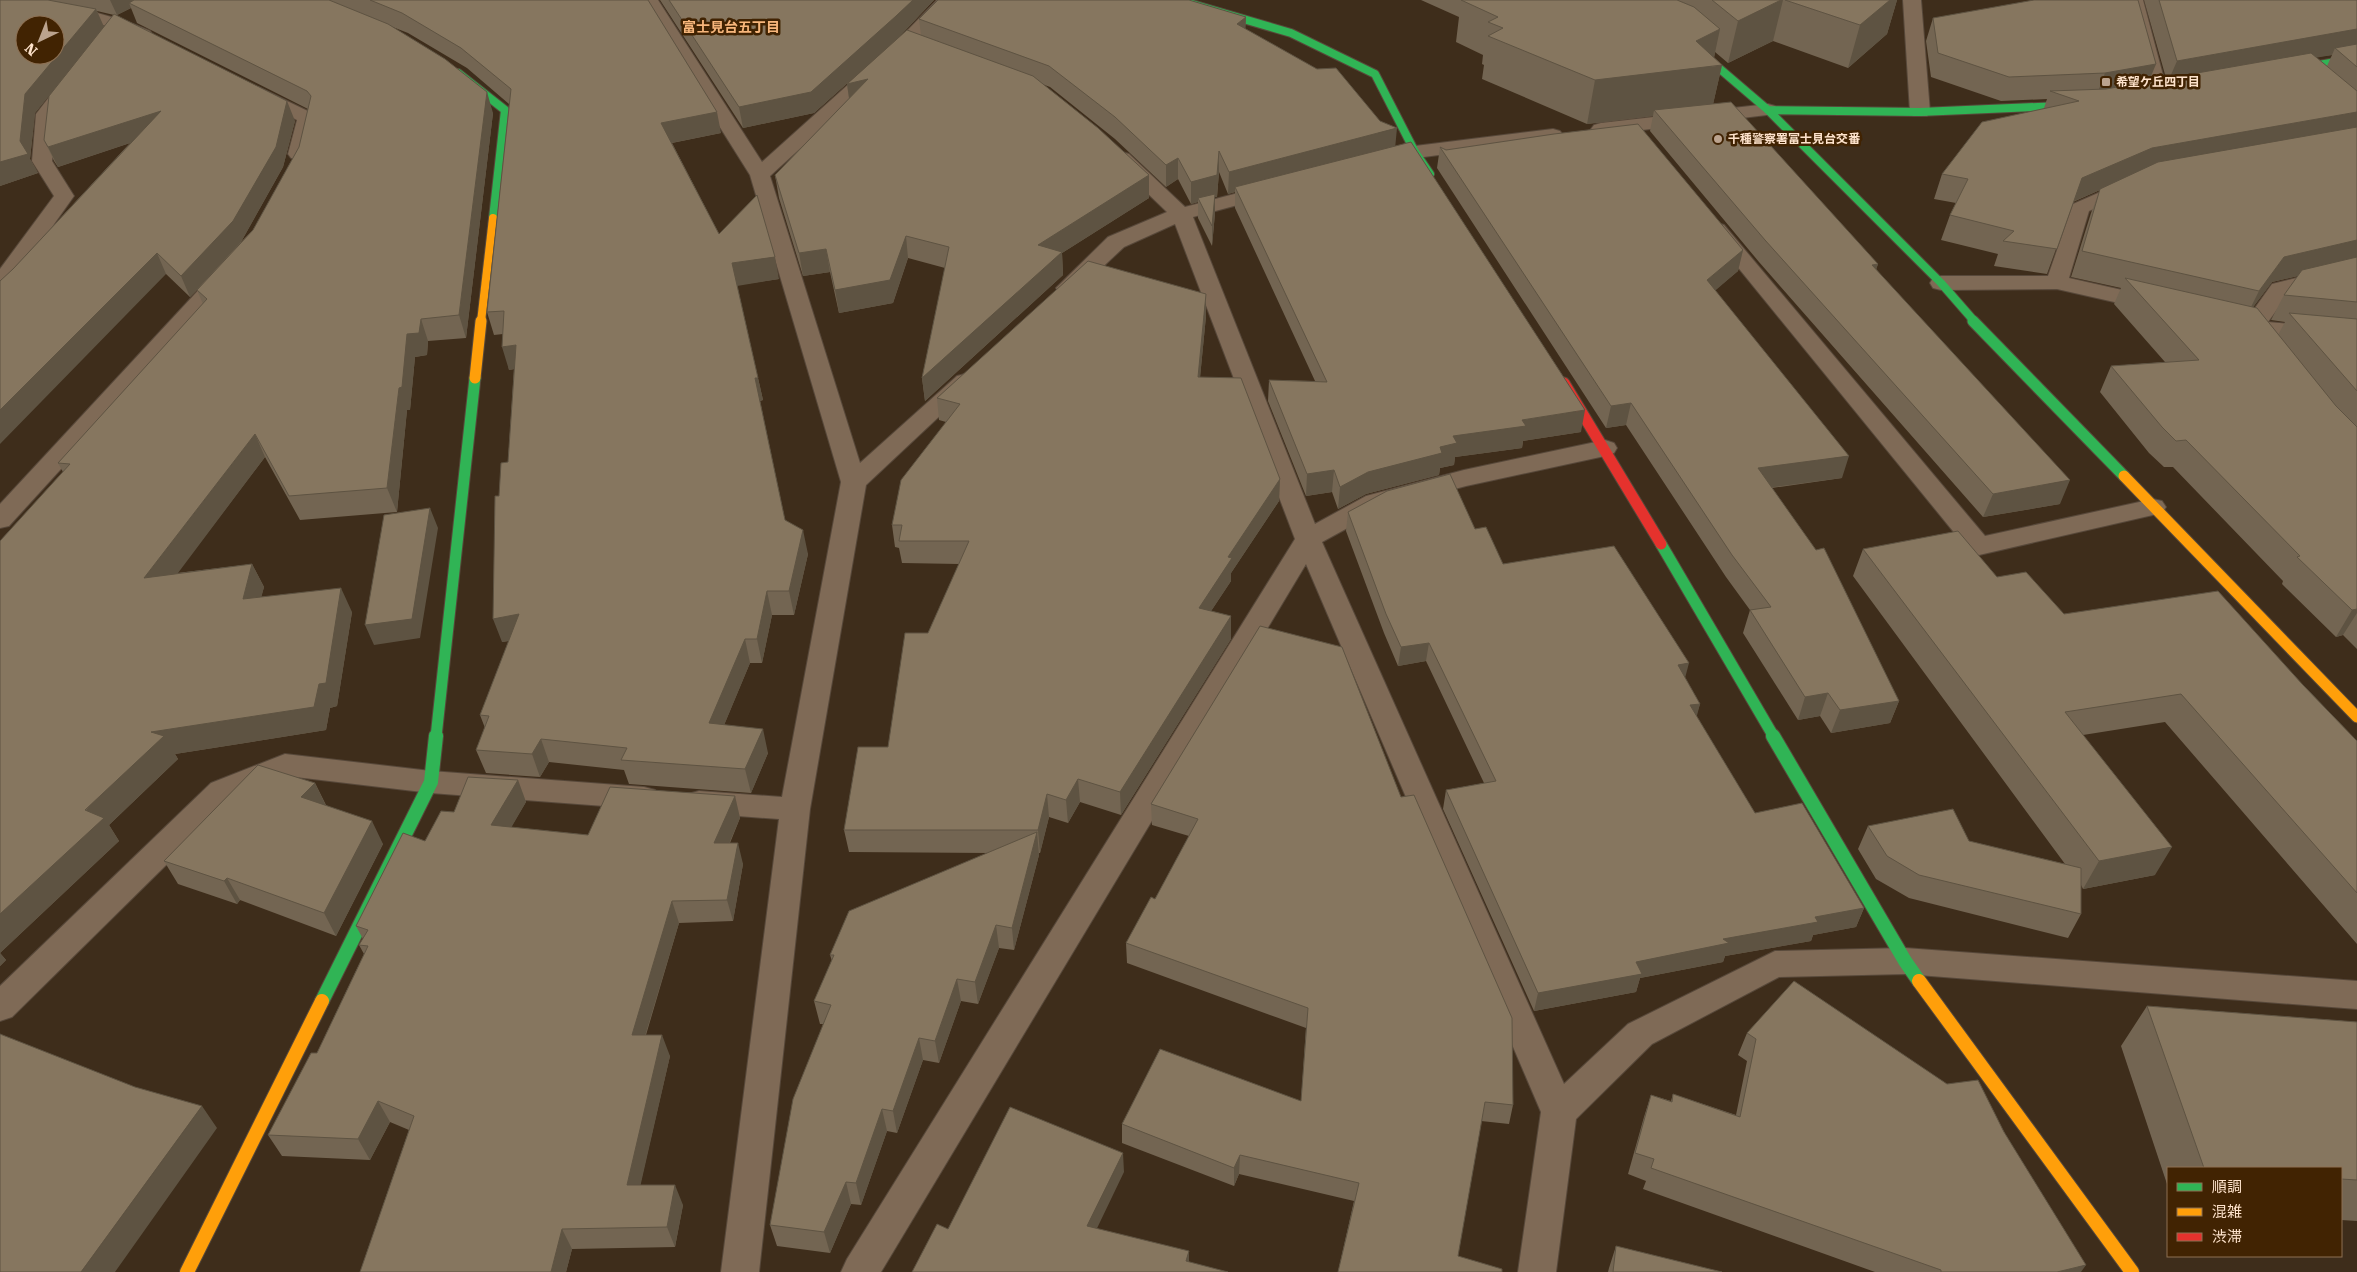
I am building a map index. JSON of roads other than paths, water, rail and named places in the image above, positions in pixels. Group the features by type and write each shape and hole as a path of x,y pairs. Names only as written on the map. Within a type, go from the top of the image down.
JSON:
{"street":[{"path":"649,0 760,175 854,482 795,809 740,1272"},
{"path":"760,175 906,42 947,0"},
{"path":"1178,0 1291,33 1375,74 1415,152 1436,185"},
{"path":"1912,0 1920,112"},
{"path":"2134,0 2159,94"},
{"path":"4,2 120,25 161,44"},
{"path":"1683,40 1692,44 1768,110 1942,283 1960,307 2357,717"},
{"path":"906,42 933,52"},
{"path":"2276,73 2357,58"},
{"path":"0,284 64,196 42,161 46,114 82,68"},
{"path":"2305,68 2320,81"},
{"path":"187,1272 430,782 504,110 451,69"},
{"path":"238,83 307,118 295,168 290,176"},
{"path":"1368,164 1415,152 1768,110 1920,112 2096,105"},
{"path":"1631,125 1650,148"},
{"path":"1107,144 1181,214 1308,539 1559,1112 1538,1272"},
{"path":"2057,282 2080,208 2142,180 2152,178"},
{"path":"1054,299 1116,242 1181,214 1293,184"},
{"path":"1701,210 1979,546 2153,507"},
{"path":"0,520 239,260"},
{"path":"2253,327 2280,289 2357,270"},
{"path":"1942,283 2057,282 2178,310"},
{"path":"2216,319 2253,327 2357,336"},
{"path":"2253,327 2277,358"},
{"path":"854,482 982,365"},
{"path":"1558,374 1605,448 1905,961 2132,1272"},
{"path":"860,1272 1308,539 1375,502 1464,478 1605,448"},
{"path":"0,1008 222,791 285,766 430,782 795,809"},
{"path":"1559,1112 1640,1034 1775,964 1905,961 2357,995"}],"place":[{"name":"希望ケ丘四丁目","path":"2106,82"},
{"name":"千種警察署富士見台交番","path":"1718,139"}],"district":[{"name":"富士見台五丁目","path":"731,27"}]}
